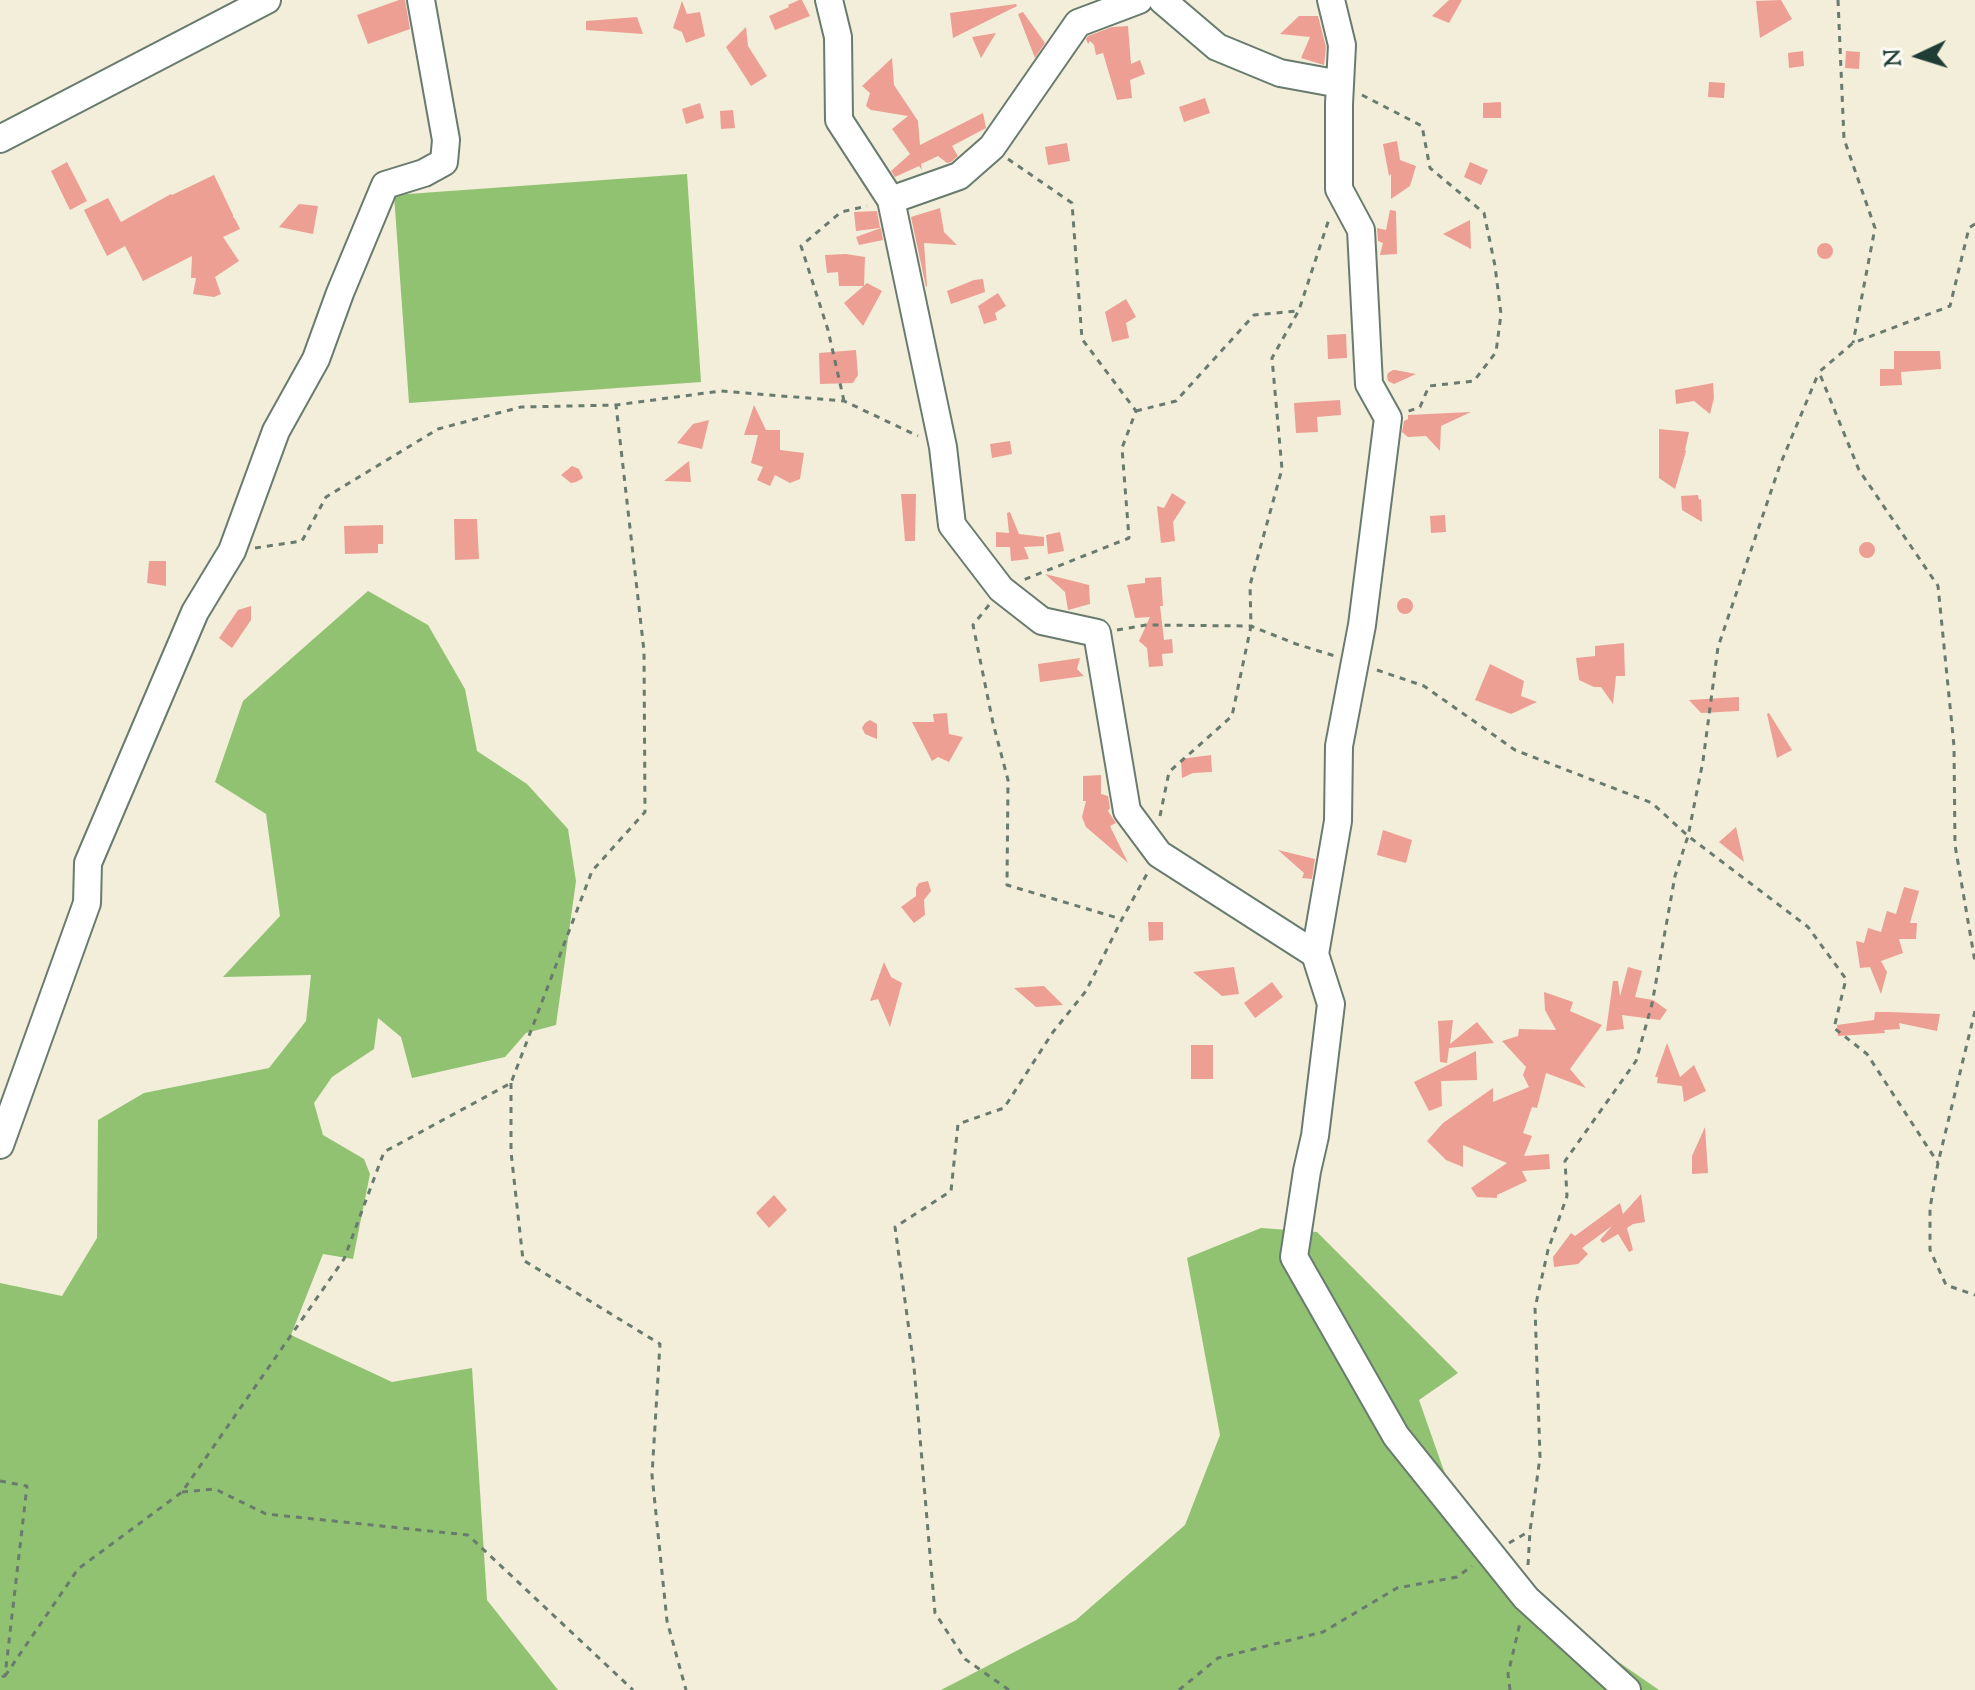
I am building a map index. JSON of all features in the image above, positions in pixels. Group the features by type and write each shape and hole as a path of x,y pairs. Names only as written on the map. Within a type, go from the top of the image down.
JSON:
{"street":[{"path":"0,139 267,0"},
{"path":"0,1145 87,903 88,863 195,612 232,551 276,431 316,359 385,185 424,173 444,162 446,140 421,0"},
{"path":"829,0 838,37 839,120 891,200 943,447 952,525 1001,589 1042,621 1097,633 1127,811 1159,854 1315,954"},
{"path":"891,200 959,176 992,147 1078,23 1139,0"},
{"path":"1162,0 1217,47 1280,73 1340,84"},
{"path":"1331,0 1342,45 1339,189 1361,230 1369,384 1388,418 1362,625 1339,746 1338,821 1315,954 1331,1004 1315,1136 1294,1257 1396,1436 1526,1598 1627,1690"}],"path":[{"path":"1838,0 1844,139 1875,228 1853,343"},
{"path":"1340,84 1422,126 1430,168 1484,213 1495,266 1501,314 1496,352 1474,381 1429,386 1420,407 1388,418"},
{"path":"992,147 1072,203 1082,339 1136,411"},
{"path":"1159,818 1169,772 1232,716 1251,626 1250,585 1282,469 1272,358 1299,310 1339,189"},
{"path":"844,401 828,330 801,246 841,212 891,200"},
{"path":"1510,1690 1508,1674 1526,1598 1530,1531 1540,1457 1535,1308 1548,1250 1567,1196 1565,1161 1636,1061 1652,1004 1675,876 1688,836 1703,761 1718,647 1780,465 1819,372 1853,343 1950,306 1969,228 1975,224"},
{"path":"1136,411 1176,401 1254,315 1299,310"},
{"path":"1819,372 1859,470 1938,586 1954,746 1955,845 1975,962"},
{"path":"232,551 302,541 326,497 438,429 521,407 616,405 721,391 844,401 943,447"},
{"path":"616,405 644,651 645,812 592,871 511,1083 511,1152 523,1260 660,1344 652,1475 667,1621 686,1690"},
{"path":"1122,919 1007,885 1008,780 973,625 1001,589 1129,538 1122,448 1136,411"},
{"path":"1097,633 1146,625 1251,626 1424,686 1515,750 1652,803 1688,836 1808,927 1846,979 1834,1028 1867,1054 1938,1163"},
{"path":"1009,1690 965,1659 935,1613 914,1367 895,1227 951,1191 958,1124 1004,1108 1053,1032 1086,991 1159,854"},
{"path":"1975,1011 1930,1208 1930,1250 1946,1285 1975,1295"},
{"path":"2,1677 78,1569 182,1492 344,1259 384,1152 511,1083"},
{"path":"0,1481 27,1486 2,1677"},
{"path":"182,1492 215,1489 266,1514 468,1535 633,1690"},
{"path":"1179,1690 1218,1658 1323,1632 1397,1588 1457,1577 1530,1531"}],"green space":[{"path":"687,174 701,382 409,403 394,195"},
{"path":"368,591 428,625 465,689 477,751 527,784 568,829 576,881 556,1025 526,1033 505,1057 412,1078 401,1037 378,1018 374,1049 332,1077 314,1103 323,1135 364,1159 370,1174 353,1259 323,1254 291,1335 392,1382 472,1368 487,1600 558,1690 0,1690 0,1283 62,1296 97,1238 98,1120 144,1093 269,1068 306,1021 311,975 223,977 280,916 266,814 215,782 243,701"},
{"path":"1261,1228 1317,1232 1458,1373 1419,1400 1470,1545 1536,1605 1659,1690 941,1690 1076,1620 1185,1525 1220,1435 1187,1258"}],"building":[{"path":"405,0 410,29 368,44 357,15"},
{"path":"802,0 810,16 775,30 769,16"},
{"path":"1449,0 1462,0 1449,23 1432,16"},
{"path":"1781,0 1792,19 1760,38 1756,1"},
{"path":"682,1 687,14 700,12 705,36 686,43 682,32 673,28"},
{"path":"1017,6 953,38 950,13"},
{"path":"1023,12 1045,43 1035,58 1018,14"},
{"path":"1299,16 1318,16 1326,47 1324,65 1301,58 1310,37 1280,34"},
{"path":"637,17 643,34 586,30 586,21"},
{"path":"1128,26 1131,64 1140,60 1145,74 1130,80 1132,98 1117,100 1103,53 1096,55 1094,45 1090,41 1088,44 1086,39 1112,27"},
{"path":"746,27 748,46 767,76 751,86 726,47"},
{"path":"996,33 981,58 972,37"},
{"path":"1803,51 1804,66 1789,68 1788,53"},
{"path":"1846,51 1860,52 1859,69 1845,68"},
{"path":"892,58 894,85 918,121 920,145 983,113 986,128 952,146 958,156 951,162 947,163 938,156 921,164 922,170 919,166 895,177 891,171 910,154 892,129 908,116 871,110 866,106 870,93 862,86"},
{"path":"1709,82 1725,83 1724,98 1708,97"},
{"path":"1205,98 1210,113 1184,122 1179,107"},
{"path":"1501,102 1501,118 1483,118 1483,103"},
{"path":"700,103 704,118 686,124 682,109"},
{"path":"733,110 735,128 721,129 720,111"},
{"path":"1397,141 1400,160 1416,166 1410,186 1391,199 1391,174 1389,176 1383,144"},
{"path":"1067,143 1070,161 1048,165 1045,147"},
{"path":"67,162 87,201 70,210 51,171"},
{"path":"1470,162 1488,170 1481,185 1464,177"},
{"path":"214,175 240,229 223,237 239,261 215,277 221,294 214,297 193,294 196,278 191,278 192,256 143,281 125,246 107,256 84,210 108,198 121,222 171,194"},
{"path":"299,204 318,206 313,234 279,227"},
{"path":"940,208 944,232 957,245 924,243 926,287 911,217"},
{"path":"1390,210 1396,211 1397,254 1380,255 1383,243 1378,241 1377,228 1386,230"},
{"path":"877,211 880,228 856,231 854,212"},
{"path":"1470,220 1471,249 1443,234"},
{"path":"881,228 883,240 859,245 856,237"},
{"path":"1825,243 1831,245 1831,257 1825,259 1819,257 1817,251 1819,245"},
{"path":"825,255 865,257 864,286 839,286 838,272 827,273"},
{"path":"983,279 985,292 951,304 947,291"},
{"path":"867,283 882,291 863,326 844,303"},
{"path":"998,293 1006,306 995,313 997,320 984,324 978,306"},
{"path":"1126,299 1136,317 1126,323 1129,338 1112,342 1105,312"},
{"path":"1346,334 1347,358 1328,359 1327,335"},
{"path":"856,350 858,375 853,383 820,384 819,353"},
{"path":"1894,351 1940,351 1941,369 1901,372 1902,385 1880,386 1880,369 1894,369"},
{"path":"1393,370 1416,374 1394,384 1388,381 1387,376"},
{"path":"1713,383 1714,398 1710,414 1694,401 1676,404 1675,390"},
{"path":"1340,400 1341,415 1317,417 1318,432 1296,433 1294,403"},
{"path":"754,405 766,430 780,430 780,450 804,453 800,479 790,483 775,475 770,486 757,480 763,467 751,463 758,435 744,435"},
{"path":"1471,412 1441,426 1440,451 1426,436 1408,437 1402,432 1408,415"},
{"path":"709,420 702,449 677,443 693,424"},
{"path":"1659,429 1689,432 1675,489 1659,478"},
{"path":"1010,441 1012,454 992,458 990,444"},
{"path":"689,461 691,482 664,481"},
{"path":"572,466 579,469 583,478 571,483 561,475"},
{"path":"1172,493 1186,502 1173,522 1175,541 1161,543 1157,506 1164,508"},
{"path":"901,494 916,494 915,541 905,541"},
{"path":"1698,495 1702,522 1682,510 1681,496"},
{"path":"1010,512 1019,534 1044,537 1044,546 1024,547 1029,559 1011,561 1010,547 996,547 996,532 1009,533 1007,513"},
{"path":"1445,515 1446,532 1431,533 1430,516"},
{"path":"454,519 477,519 479,559 455,560"},
{"path":"383,525 383,544 378,544 378,553 345,554 344,526"},
{"path":"1060,532 1064,551 1048,554 1046,535"},
{"path":"1864,542 1870,542 1875,550 1873,556 1864,558 1859,553 1859,547"},
{"path":"149,561 166,561 166,586 147,583"},
{"path":"1045,574 1089,585 1090,604 1068,610 1065,592"},
{"path":"1161,577 1164,640 1172,639 1173,653 1162,654 1163,666 1149,667 1147,648 1139,641 1150,617 1135,618 1127,585 1145,583 1145,578"},
{"path":"1402,598 1408,598 1413,606 1411,612 1402,614 1397,609 1397,603"},
{"path":"251,606 251,620 232,648 219,638 238,610"},
{"path":"1624,643 1625,676 1616,676 1613,704 1601,687 1579,680 1576,658 1595,656 1595,646"},
{"path":"1080,658 1077,669 1084,676 1040,682 1038,664"},
{"path":"1490,664 1524,681 1521,696 1537,702 1511,714 1475,700"},
{"path":"1739,697 1739,711 1701,713 1689,700"},
{"path":"947,713 949,734 963,737 949,762 938,757 932,761 912,722 934,722 933,714"},
{"path":"1767,714 1792,750 1777,758"},
{"path":"870,720 877,724 877,739 865,734 862,728"},
{"path":"1211,755 1212,772 1193,773 1182,778 1181,759"},
{"path":"1101,775 1101,794 1108,796 1108,811 1116,823 1110,826 1128,863 1086,827 1082,817 1086,801 1083,801 1083,776"},
{"path":"1736,827 1744,862 1719,842"},
{"path":"1383,830 1412,840 1406,863 1377,855"},
{"path":"1278,850 1315,859 1312,879 1302,878 1304,873"},
{"path":"928,881 931,891 924,900 925,915 914,923 901,907 916,896 919,883"},
{"path":"1904,887 1919,891 1910,923 1917,923 1916,939 1899,939 1903,953 1881,961 1887,972 1881,994 1870,967 1860,968 1856,941 1864,943 1868,928 1881,932 1887,911 1896,914"},
{"path":"1148,922 1163,922 1163,940 1149,941"},
{"path":"884,962 891,977 902,983 890,1027 878,999 870,1001"},
{"path":"1234,967 1239,994 1222,996 1193,972"},
{"path":"1628,967 1642,971 1635,997 1653,1000 1667,1010 1660,1020 1622,1015 1624,1029 1606,1031 1613,981 1618,981 1620,996"},
{"path":"1272,982 1283,997 1255,1018 1244,1003"},
{"path":"1044,986 1063,1005 1036,1007 1014,988"},
{"path":"1544,992 1573,1002 1570,1011 1602,1025 1570,1069 1586,1088 1546,1073 1537,1108 1532,1107 1523,1133 1532,1136 1524,1156 1549,1154 1550,1169 1522,1171 1527,1181 1497,1195 1497,1198 1477,1197 1471,1188 1507,1163 1463,1145 1463,1167 1446,1160 1427,1141 1443,1123 1493,1088 1493,1102 1529,1087 1523,1075 1526,1067 1502,1041 1518,1036 1519,1029 1556,1030 1545,1010"},
{"path":"1875,1012 1940,1014 1937,1031 1899,1023 1900,1029 1884,1030 1885,1033 1838,1036 1837,1025 1874,1020"},
{"path":"1453,1020 1450,1044 1477,1022 1494,1043 1449,1048 1447,1063 1440,1062 1438,1021"},
{"path":"1667,1043 1680,1077 1694,1065 1706,1091 1684,1102 1682,1086 1657,1083 1658,1077 1655,1077"},
{"path":"1191,1045 1213,1045 1213,1079 1191,1079"},
{"path":"1476,1051 1477,1080 1441,1081 1442,1106 1429,1111 1414,1082"},
{"path":"1705,1127 1708,1173 1692,1174 1692,1156"},
{"path":"1641,1194 1645,1222 1627,1228 1633,1250 1629,1252 1618,1234 1603,1243 1600,1240 1612,1226 1582,1248 1588,1254 1578,1264 1554,1267 1553,1257 1571,1233 1575,1236 1620,1203 1623,1214"},
{"path":"774,1195 787,1210 769,1228 756,1213"}]}
